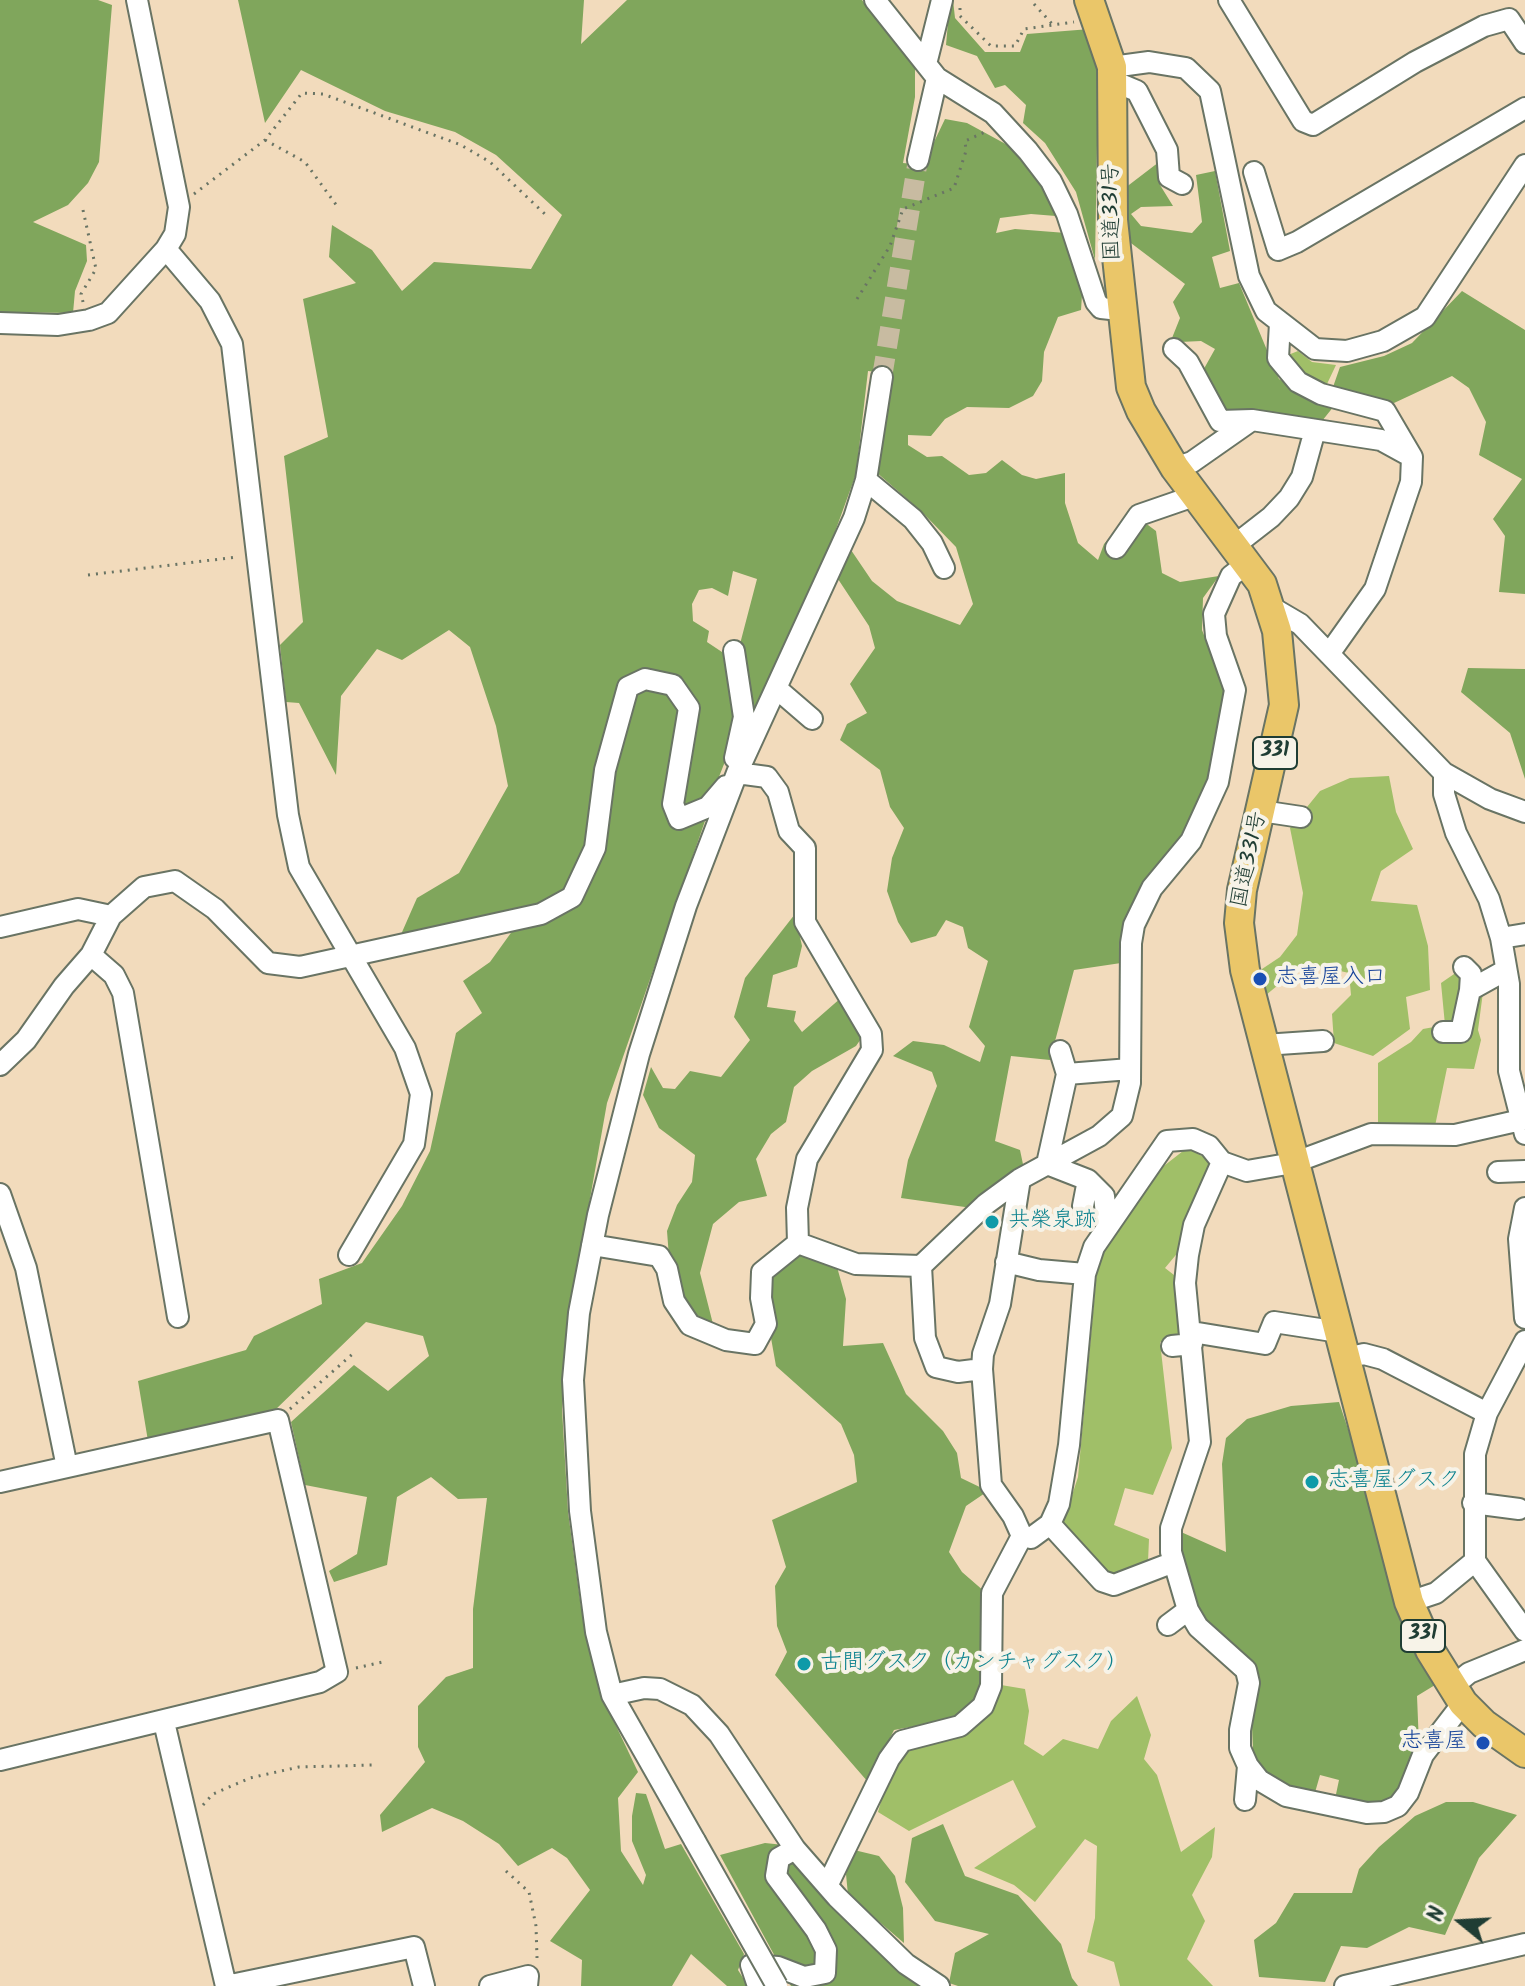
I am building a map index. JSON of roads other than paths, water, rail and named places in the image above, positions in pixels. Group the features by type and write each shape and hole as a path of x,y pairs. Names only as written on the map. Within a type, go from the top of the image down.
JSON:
{"highway":[{"name":"国道331号","path":"1092,10 1113,74 1113,220 1120,310 1131,387 1141,411 1175,468 1241,554 1271,607 1280,653 1284,705 1245,872 1239,923 1245,970 1409,1602 1430,1650 1457,1695 1484,1724 1525,1753"}],"street":[{"path":"0,323 58,325 108,313 166,249 175,234 179,207 137,0"},
{"path":"875,0 932,71 993,113 1051,181 1067,214 1096,302 1101,308 1120,310"},
{"path":"918,160 942,0"},
{"path":"1229,0 1303,121 1313,125 1415,62 1484,26 1509,19 1525,43"},
{"path":"1113,74 1149,62 1177,65 1200,77 1210,91 1249,276 1266,311 1315,349 1347,351 1383,341 1425,317 1525,165"},
{"path":"1113,74 1137,91 1167,150 1169,177 1182,184"},
{"path":"1254,172 1278,250 1297,242 1525,108"},
{"path":"166,249 210,301 232,344 288,815 299,867 405,1048 421,1094 414,1144 349,1255"},
{"path":"1280,323 1278,358 1298,382 1321,394 1385,411 1412,457 1411,482 1375,589 1329,654"},
{"path":"1174,349 1188,362 1220,421 1252,420 1381,440 1412,457"},
{"path":"777,1986 612,1695 596,1632 580,1511 573,1380 579,1313 592,1245 639,1054 686,906 737,773 854,518 866,480 882,377"},
{"path":"1175,468 1192,462 1252,420"},
{"path":"798,1243 856,1264 921,1266 986,1204 1020,1179 1099,1136 1122,1116 1130,1069 1131,943 1134,925 1152,888 1191,841 1218,782 1235,690 1216,636 1214,614 1241,554 1289,498 1302,477 1315,430"},
{"path":"866,480 913,519 932,543 944,568"},
{"path":"1116,548 1139,515 1197,495"},
{"path":"1271,607 1300,624 1444,773 1490,799 1525,812"},
{"path":"0,1065 26,1040 64,986 91,955 111,916 144,887 175,881 215,909 268,963 300,967 541,914 572,897 595,848 605,770 628,687 645,679 673,685 689,708 673,804 679,819 708,807 737,773 735,752 744,717 734,651"},
{"path":"776,688 812,719"},
{"path":"737,773 767,777 778,792 789,831 805,848 805,922 871,1034 872,1050 807,1159 797,1208 798,1243"},
{"path":"1022,1536 1031,1538 1050,1524 1059,1504 1069,1445 1085,1274 1094,1247 1107,1223 1167,1141 1193,1139 1209,1146 1222,1162 1247,1171 1293,1163 1371,1134 1455,1135 1523,1127 1509,1071 1506,970 1501,938 1489,899 1456,833 1444,794 1444,773"},
{"path":"1261,811 1301,817"},
{"path":"0,927 78,909 111,916"},
{"path":"1501,938 1525,934"},
{"path":"91,955 114,975 123,993 178,1317"},
{"path":"1443,1032 1461,1032 1471,974 1464,967"},
{"path":"1470,990 1506,970"},
{"path":"1264,1045 1323,1041"},
{"path":"1047,1164 1067,1074 1060,1051"},
{"path":"1067,1074 1130,1069"},
{"path":"1222,1162 1194,1225 1188,1255 1185,1340 1200,1442 1171,1528 1174,1562 1188,1610 1210,1641 1246,1670 1249,1683 1240,1730 1240,1748 1248,1766 1259,1780 1286,1796 1367,1813 1384,1812 1398,1806 1408,1793 1423,1755 1469,1673 1525,1650"},
{"path":"1047,1164 1088,1180 1104,1196 1107,1223"},
{"path":"1498,1172 1525,1171"},
{"path":"1020,1179 1000,1304 983,1354 982,1369 991,1485 1013,1516 1022,1536"},
{"path":"1083,1206 1088,1180"},
{"path":"1,1199 26,1268 67,1467"},
{"path":"1525,1208 1519,1239 1525,1275 1525,1318"},
{"path":"592,1245 659,1256 667,1269 674,1301 690,1325 726,1340 755,1344 766,1324 762,1272 798,1243"},
{"path":"1006,1262 1039,1270 1085,1274"},
{"path":"921,1266 925,1338 936,1367 958,1372 982,1369"},
{"path":"1185,1340 1265,1344 1274,1322 1383,1359 1487,1413"},
{"path":"1525,1341 1487,1413 1475,1454 1473,1503 1475,1561 1525,1631"},
{"path":"0,1482 278,1420 337,1672 320,1682 0,1760"},
{"path":"1473,1503 1519,1509"},
{"path":"1050,1524 1097,1589 1174,1562"},
{"path":"828,1884 889,1759 902,1741 960,1726 983,1706 991,1686 992,1593 1022,1536"},
{"path":"1409,1602 1436,1593 1475,1561"},
{"path":"1168,1625 1188,1610"},
{"path":"612,1695 644,1688 660,1689 692,1705 719,1734 795,1849 906,1964 939,1986"},
{"path":"164,1722 226,1986 414,1947 424,1986"},
{"path":"1245,1800 1248,1766"},
{"path":"758,1986 751,1965 778,1967 804,1977 825,1973 826,1950 816,1930 776,1876 779,1858 795,1849"},
{"path":"1345,1986 1525,1944"},
{"path":"490,1986 528,1981"}],"tunnel":[{"path":"882,377 918,160"}],"place":[{"name":"志喜屋入口","path":"1260,979"},
{"name":"共榮泉跡","path":"992,1222"},
{"name":"志喜屋グスク","path":"1312,1482"},
{"name":"古間グスク（カンチャグスク）","path":"804,1664"},
{"name":"志喜屋","path":"1483,1743"}]}
